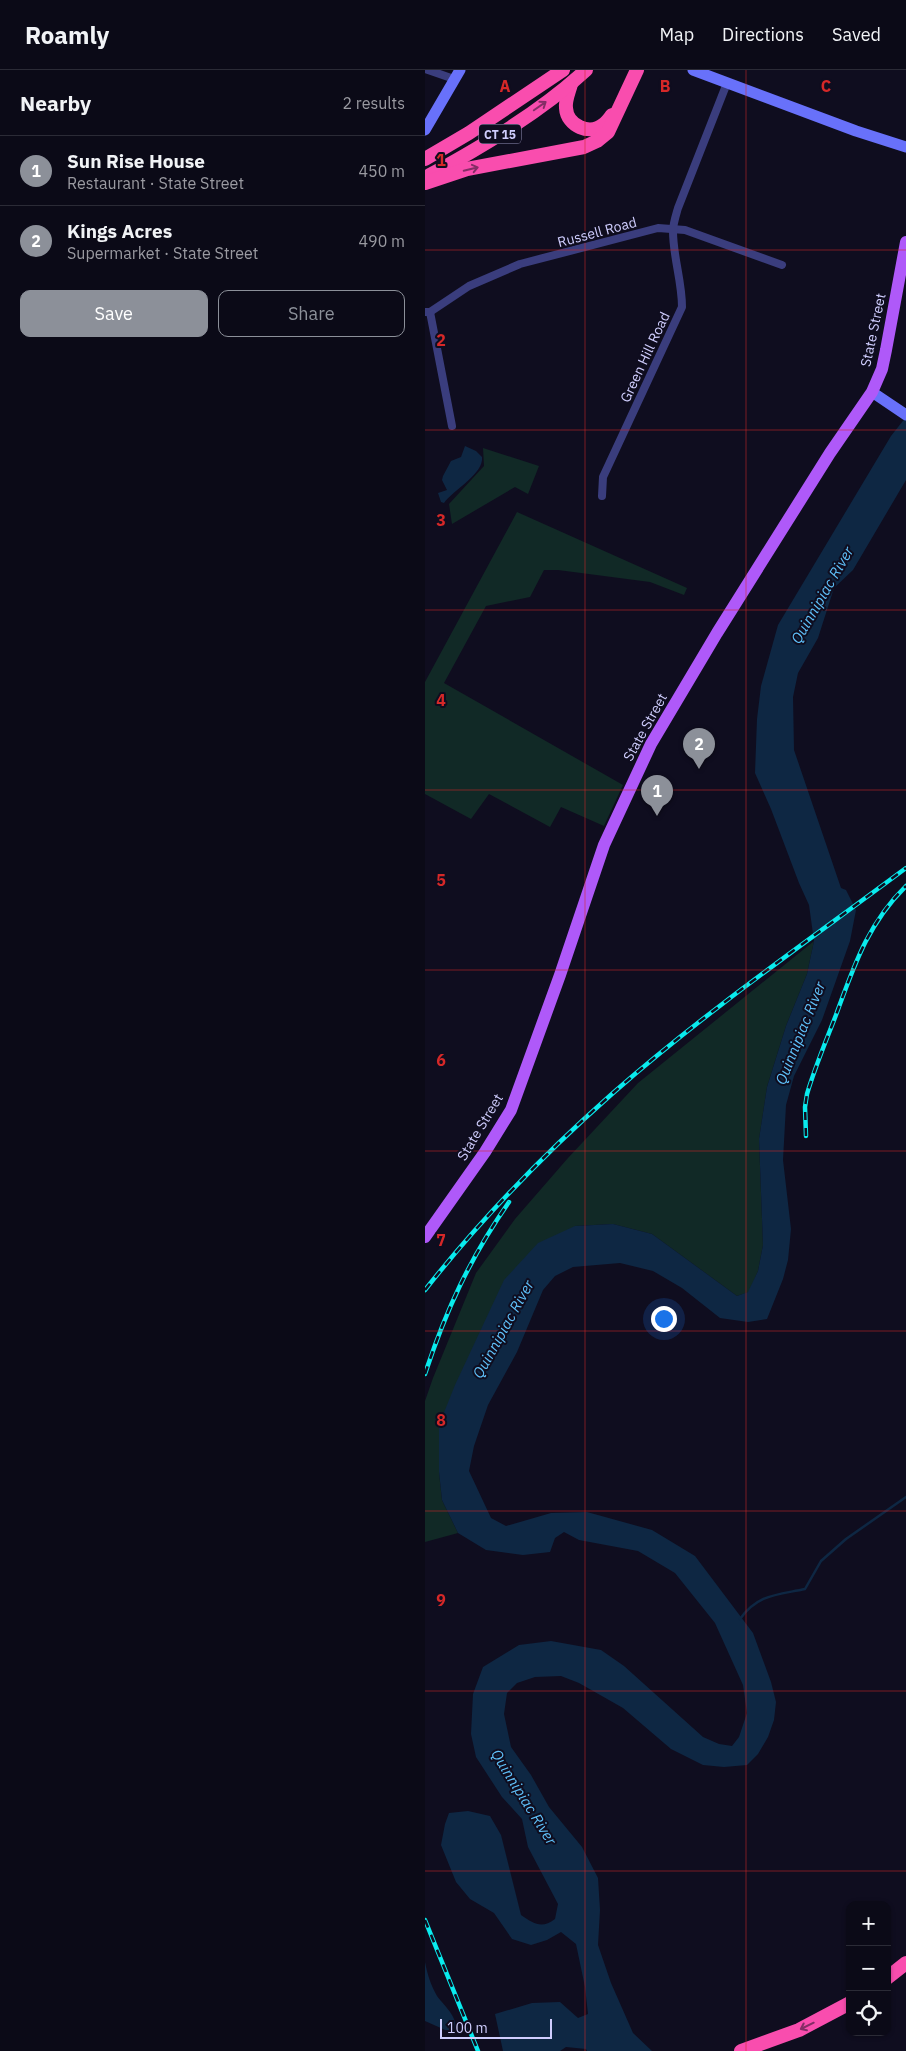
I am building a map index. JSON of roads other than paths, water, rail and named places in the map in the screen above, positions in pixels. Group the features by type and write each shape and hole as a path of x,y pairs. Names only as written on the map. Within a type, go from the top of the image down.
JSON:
{"highway":[{"name":"CT 15","path":"425,159 469,133 563,70"},
{"name":"CT 15","path":"425,178 481,147 571,84 587,70"},
{"path":"425,184 467,170 584,147 597,141 608,132 637,70"},
{"path":"571,84 566,108 569,119 582,128 592,129 603,125 622,103"},
{"path":"891,1975 906,1963"},
{"path":"741,2051 793,2032 846,2005"}],"main road":[{"path":"693,70 855,131 906,147"},
{"path":"425,130 457,74"},
{"name":"State Street","path":"425,1237 474,1168 511,1110 560,975 604,845 651,744 717,633 830,453 872,392 882,369 906,242"},
{"path":"872,392 906,415"}],"street":[{"path":"428,70 457,74"},
{"name":"Green Hill Road","path":"602,496 603,477 681,307 681,290 675,256 673,229 678,208 727,82"},
{"name":"Russell Road","path":"427,312 469,286 520,264 658,228 685,230 782,265"},
{"path":"427,312 452,426"}],"water":[{"name":"Quinnipiac River","path":"906,417 906,480 853,570 834,588 818,638 798,673 793,697 794,750 841,888 846,890 856,910 850,941 822,1020 794,1076 786,1105 783,1160 791,1229 788,1260 783,1279 767,1319 748,1322 720,1318 682,1288 653,1271 620,1263 573,1267 555,1276 543,1290 517,1352 488,1405 474,1446 469,1471 491,1518 506,1526 551,1513 587,1512 652,1530 695,1556 753,1633 771,1682 776,1702 774,1720 768,1737 758,1754 747,1765 724,1767 703,1765 671,1749 623,1708 579,1683 561,1676 535,1677 517,1683 507,1693 504,1714 511,1747 531,1775 549,1807 582,1847 598,1878 600,1910 598,1945 611,1983 633,2033 652,2051 587,2051 586,2049 566,2047 560,2051 503,2051 495,2014 532,2003 560,2002 578,2018 588,2014 585,1987 576,1944 561,1932 547,1940 531,1945 512,1939 494,1913 470,1899 456,1882 441,1845 449,1813 468,1811 490,1816 501,1835 521,1915 530,1921 542,1925 555,1919 558,1904 528,1847 522,1819 502,1797 476,1757 471,1734 473,1694 483,1667 519,1645 551,1641 601,1650 624,1666 703,1737 719,1744 732,1746 739,1737 747,1713 743,1685 715,1623 675,1573 638,1551 579,1540 564,1532 555,1538 550,1552 523,1555 486,1550 458,1533 442,1500 439,1472 439,1425 455,1385 504,1280 538,1243 575,1226 613,1224 652,1234 737,1296 748,1292 758,1271 763,1245 759,1139 767,1087 786,1026 807,974 814,941 809,905 755,773 757,719 761,686 778,625 891,436"},
{"path":"465,446 476,451 482,457 478,470 444,503 441,502 438,493 447,490 442,480 443,476 451,461 461,457"},
{"path":"425,1962 429,1979 437,1996 454,2019 455,2028 452,2033 425,2021"}],"waterway":[{"path":"740,1619 761,1600 805,1589 821,1561 846,1539 906,1497"}],"railway":[{"path":"425,1290 491,1212 563,1139 613,1093 720,1005 906,868"},
{"path":"806,1136 805,1107 807,1094 849,979 872,930 893,900 906,886"},
{"path":"425,1374 441,1328 460,1285 482,1244 509,1202"},
{"path":"425,1920 478,2051"}],"place":[{"name":"Kings Acres","path":"699,769"},
{"name":"Sun Rise House","path":"657,816"}]}
